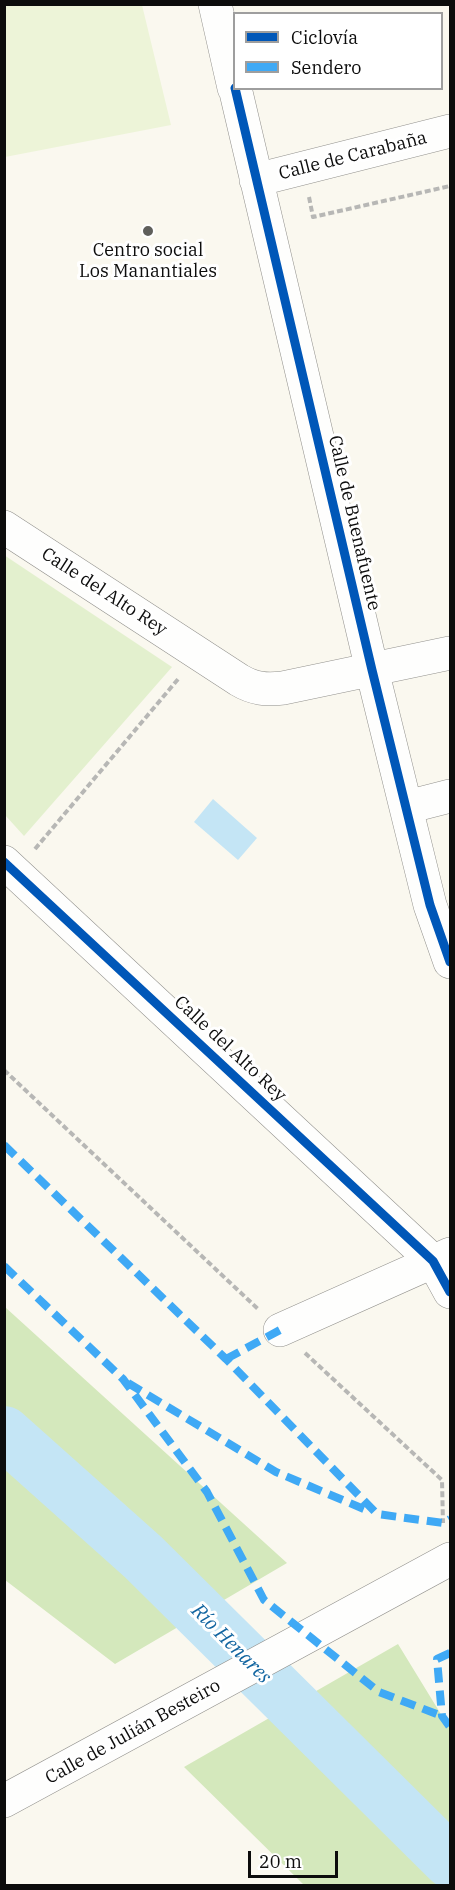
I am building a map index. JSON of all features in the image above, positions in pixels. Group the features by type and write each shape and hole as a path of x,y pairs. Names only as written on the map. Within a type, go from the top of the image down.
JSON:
{"street":[{"name":"Calle de Buenafuente","path":"216,5 233,79"},
{"name":"Calle de Buenafuente","path":"235,90 372,670 430,905 450,962"},
{"name":"Calle de Carabaña","path":"256,180 450,131"},
{"name":"Calle del Alto Rey","path":"4,527 198,654 257,689 283,688 450,653"},
{"path":"407,807 450,796"},
{"name":"Calle del Alto Rey","path":"10,867 442,1258 450,1293"},
{"path":"280,1330 442,1258"},
{"name":"Calle de Julián Besteiro","path":"4,1801 450,1559"}],"path":[{"path":"303,168 313,217 450,186"},
{"path":"10,867 198,654"},
{"path":"4,1070 442,1480 443,1523"}],"green space":[{"path":"5,4 142,5 171,125 5,157"},
{"path":"4,555 172,667 24,836 5,815"},
{"path":"4,1307 287,1563 115,1664 5,1580"},
{"path":"398,1644 450,1729 450,1885 304,1885 184,1767"}],"water":[{"path":"213,799 257,838 238,860 194,822"}],"waterway":[{"name":"Río Henares","path":"4,1433 143,1557 450,1861"}],"marked path":[{"path":"4,1145 226,1359 377,1514 443,1523 450,1519"},
{"path":"4,1266 123,1379 207,1492 264,1600 379,1692 442,1716"},
{"path":"226,1359 280,1330"},
{"path":"128,1383 276,1472 371,1512"},
{"path":"450,1653 437,1659 442,1716 450,1727"}],"cycle path":[{"path":"235,90 372,670 430,905 450,962"},
{"path":"4,862 433,1261 450,1292"}],"place":[{"name":"Centro social Los Manantiales","path":"148,231"}]}
